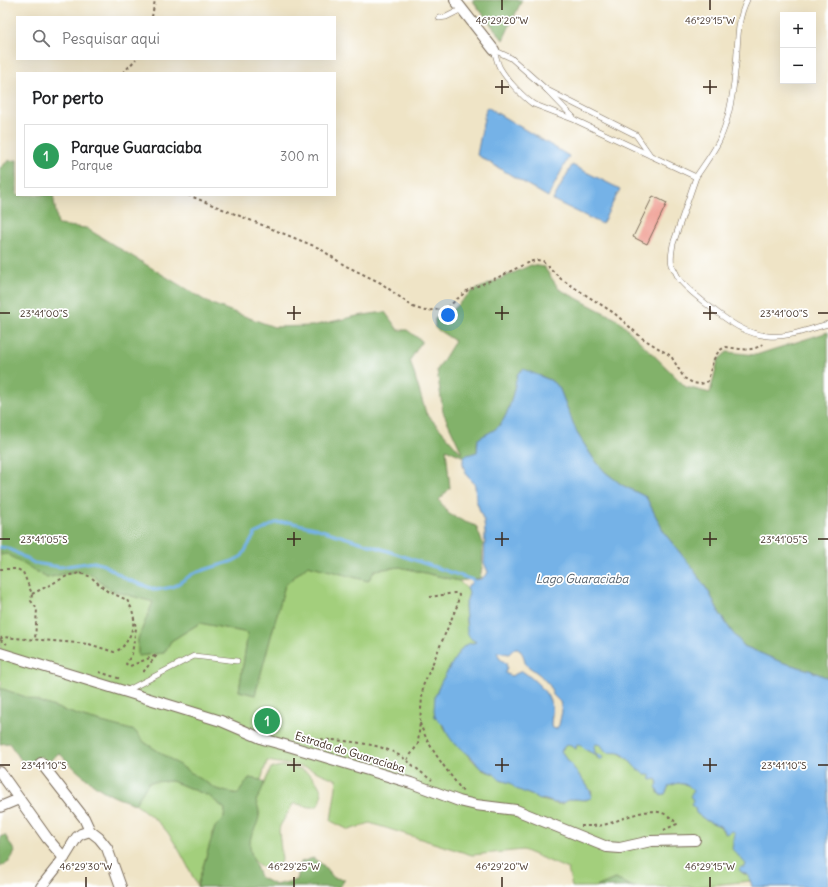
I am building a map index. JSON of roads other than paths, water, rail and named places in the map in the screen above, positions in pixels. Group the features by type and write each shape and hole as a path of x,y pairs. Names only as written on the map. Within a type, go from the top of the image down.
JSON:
{"street":[{"path":"455,0 494,50"},
{"name":"Estrada do Guaraciaba","path":"0,653 221,721 263,740 300,749 391,777 459,801 476,805 516,810 607,846 620,848 651,840 695,840"},
{"path":"41,763 84,818 90,831 99,838 107,848 121,887"},
{"path":"0,772 47,838 64,858"},
{"path":"0,807 19,799"},
{"path":"41,887 64,858 77,837 90,831"}],"lane":[{"path":"747,0 740,19 738,31 736,71 729,111 719,140 696,177 673,244 671,255 672,264 680,280 690,290 733,324 754,334 769,336 794,333 828,324"},
{"path":"440,18 446,17 462,9"},
{"path":"494,50 498,63 505,76 528,100 538,106 575,120 696,177"},
{"path":"494,50 511,58 547,90 575,120"},
{"path":"547,90 636,135 651,156"},
{"path":"126,691 194,656 237,661"}],"water":[{"path":"487,107 569,156 548,197 477,155"},
{"path":"572,165 620,189 602,224 553,200"},
{"name":"Lago Guaraciaba","path":"523,369 550,380 559,387 577,433 593,458 605,472 622,485 646,497 665,534 693,569 710,594 720,614 744,646 781,662 809,670 828,678 828,887 752,887 749,876 739,869 741,867 745,867 746,864 732,849 735,833 733,831 726,834 720,826 707,821 696,813 695,808 691,805 693,800 690,796 694,791 688,785 678,783 669,786 665,794 660,795 656,788 658,784 657,780 651,780 650,775 645,775 643,772 638,770 622,754 606,752 601,745 596,744 594,746 595,753 601,755 603,758 600,760 596,755 586,750 581,745 577,744 576,749 569,745 565,746 561,751 588,787 592,795 591,798 582,800 571,799 562,803 539,800 536,797 516,789 510,783 500,780 494,774 480,768 473,759 453,742 445,727 435,717 435,696 441,682 463,647 476,642 470,638 467,632 465,606 469,593 467,588 473,580 481,579 488,572 484,563 484,522 476,500 475,486 467,476 463,465 463,458 477,452 478,439 497,428 503,420 509,408 518,373","holes":["515,648 518,648 523,655 525,664 540,675 550,686 553,695 560,702 562,711 559,725 556,729 551,726 552,709 550,701 540,686 522,671 511,676 505,673 507,667 506,663 500,659 497,652 509,654"]}],"waterway":[{"path":"0,547 8,548 34,563 60,567 94,562 104,565 126,579 156,590 173,587 194,573 233,561 242,556 255,534 275,523 289,522 315,528 379,548 473,580"}],"place":[{"name":"Parque Guaraciaba","path":"267,721"}]}
